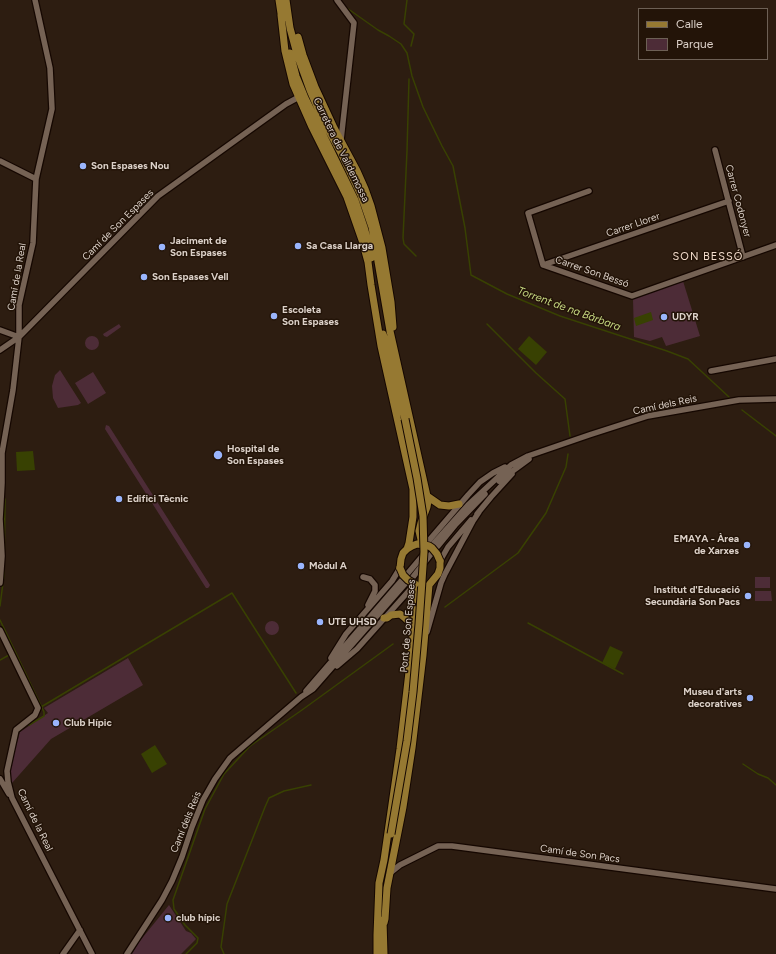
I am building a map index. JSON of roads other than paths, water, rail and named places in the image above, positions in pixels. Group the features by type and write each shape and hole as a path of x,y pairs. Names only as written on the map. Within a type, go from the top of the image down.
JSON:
{"main road":[{"name":"Carretera de Valldemossa","path":"279,0 286,42 296,76 305,98 355,200 362,220 370,249 387,333"},
{"name":"Carretera de Valldemossa","path":"287,0 290,28 297,54 310,90 323,120 361,195 372,227 387,316 387,333"},
{"path":"287,0 303,55 315,87 334,128 358,171 371,206 380,241 391,302 396,355 428,496 427,507 419,531 426,548"},
{"path":"281,15 284,51 293,84 312,127 348,197 368,262 382,346 413,489 414,517 407,549"},
{"path":"387,333 396,355"},
{"path":"387,333 383,340 395,404"},
{"name":"Pont de Son Espases","path":"387,333 417,478 423,516 424,552 413,692 392,834"},
{"path":"428,496 440,505 449,506 459,504"},
{"path":"384,923 389,873 412,748 429,584 432,581 438,574 440,568 440,561 437,554 429,546 426,548 417,544 407,549 403,553 401,559 400,568 403,575 408,580 413,580 424,584 432,581"},
{"path":"377,954 379,883 384,860 400,749 411,655 413,580"},
{"path":"384,618 391,615 400,614 410,623 411,655"},
{"path":"379,898 388,845 392,834"},
{"path":"384,954 384,897 392,834"}],"street":[{"name":"Camí de la Real","path":"0,583 2,556 0,519 2,453 13,390 19,337 19,305 33,243 36,179 52,109 50,68 35,0"},
{"path":"337,0 354,24 341,140"},
{"name":"Camí de Son Espases","path":"0,350 19,337 158,196 286,104 299,97"},
{"name":"Carrer Codonyer","path":"715,150 743,257"},
{"path":"0,161 36,179"},
{"name":"Carrer Son Bessó","path":"589,191 528,213 543,265 632,296 776,245"},
{"name":"Carrer Llorer","path":"543,265 728,202"},
{"path":"0,330 19,337"},
{"path":"711,371 776,359"},
{"name":"Camí dels Reis","path":"538,453 497,482 436,545 468,505 511,465 528,456 648,416 739,400 776,399"},
{"path":"440,561 448,547 461,531 521,464"},
{"path":"400,568 392,581 346,634 331,657 328,669 334,669 357,649 384,618 413,580 426,548 459,504 480,482 493,473 511,465"},
{"path":"424,640 441,583 479,512"},
{"path":"363,577 370,579 375,585 375,591 363,614"},
{"name":"Camí dels Reis","path":"127,954 162,900 172,880 203,800 215,779 230,758 301,697 313,689 328,669 403,582"},
{"name":"Camí de la Real","path":"0,630 38,708 35,715 16,730 7,771 12,798 92,954"},
{"path":"0,779 12,798"},
{"name":"Camí de Son Pacs","path":"389,873 400,865 438,846 452,846 776,890"},
{"path":"63,954 80,930"}],"waterway":[{"path":"407,0 404,24 414,34 411,46"},
{"name":"Torrent de na Bàrbara","path":"344,6 401,44 407,53 412,76 423,107 453,166 465,228 471,275 507,294 560,316 688,359 729,397"},
{"path":"409,79 403,238 404,244 416,256"},
{"path":"487,324 536,373 565,399 570,436"},
{"path":"742,410 776,436"},
{"path":"445,607 518,553 546,513 566,467 568,454"},
{"path":"0,606 4,575 5,499"},
{"path":"41,707 232,593 296,693"},
{"path":"0,620 44,712 44,716 29,725"},
{"path":"528,623 623,674"},
{"path":"186,954 197,943 198,938 185,925 174,909 173,900 205,809 224,774 250,746 393,644"},
{"path":"0,660 9,655"},
{"path":"743,764 758,774 768,778 776,785"},
{"path":"224,954 221,947 227,904 269,798 284,791 311,785"}],"place":[{"name":"Son Espases Nou","path":"83,166"},
{"name":"Sa Casa Llarga","path":"298,246"},
{"name":"Jaciment de Son Espases","path":"162,247"},
{"name":"Son Espases Vell","path":"144,277"},
{"name":"Escoleta Son Espases","path":"274,316"},
{"name":"UDYR","path":"664,317"},
{"name":"Hospital de Son Espases","path":"218,455"},
{"name":"Edifici Tècnic","path":"119,499"},
{"name":"EMAYA - Àrea de Xarxes","path":"747,545"},
{"name":"Mòdul A","path":"301,566"},
{"name":"Institut d'Educació Secundària Son Pacs","path":"748,596"},
{"name":"UTE UHSD","path":"320,622"},
{"name":"Museu d'arts decoratives","path":"750,698"},
{"name":"Club Hípic","path":"56,723"},
{"name":"club hípic","path":"168,918"}],"district":[{"name":"SON BESSÓ","path":"708,257"}]}
